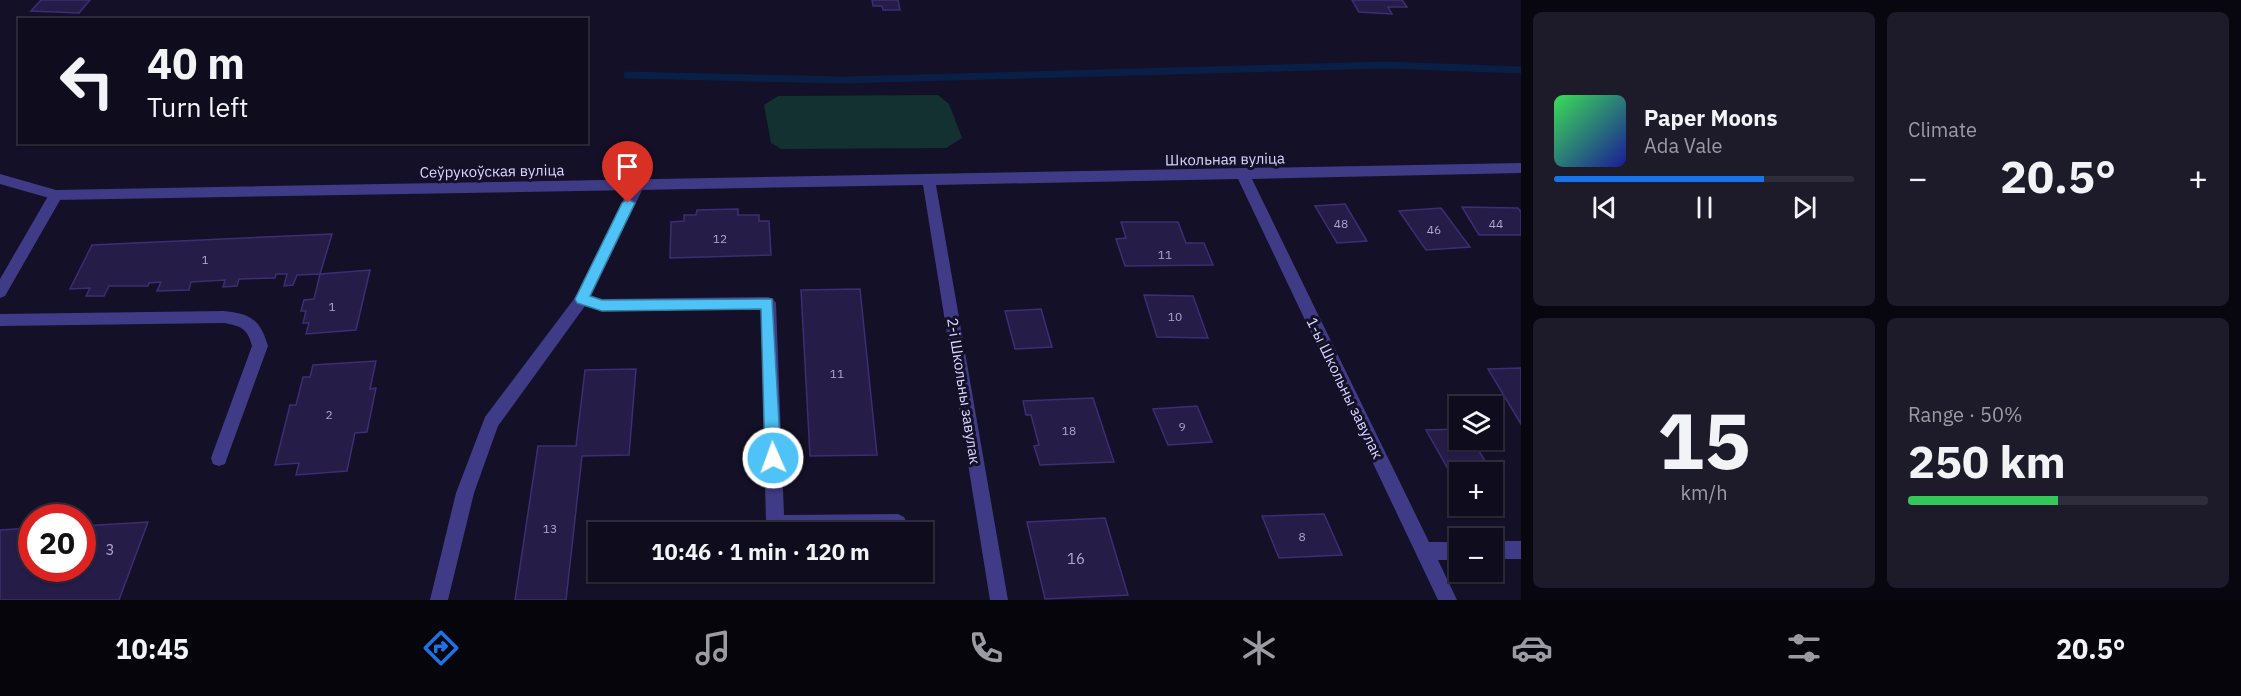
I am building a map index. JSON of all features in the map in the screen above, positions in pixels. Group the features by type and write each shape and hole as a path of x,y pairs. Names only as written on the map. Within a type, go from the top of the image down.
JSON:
{"street":[{"name":"Школьная вуліца","path":"929,182 1521,168"},
{"name":"1-ы Школьны завулак","path":"1243,175 1448,600"},
{"name":"Сеўрукоўская вуліца","path":"0,179 56,195 638,184 929,182"},
{"name":"2-і Школьны завулак","path":"929,182 999,600"},
{"path":"440,600 465,493 490,422 582,299 638,184"},
{"path":"0,292 56,195"},
{"path":"582,299 602,305 768,303 775,522"},
{"path":"0,320 224,317 242,319 255,329 260,345 219,458"},
{"path":"1503,550 1521,550"},
{"path":"1424,551 1449,551"}],"green space":[{"path":"938,95 949,104 962,138 946,148 781,149 771,143 764,105 778,96"}],"building":[{"path":"41,0 90,0 79,13 31,11"},
{"path":"872,0 898,0 900,10 883,10 882,6 873,6"},
{"path":"1352,0 1402,0 1407,7 1388,7 1392,14 1359,12"},
{"path":"1345,204 1367,241 1337,243 1315,206"},
{"path":"1462,207 1518,208 1521,212 1521,235 1479,235"},
{"path":"1441,208 1470,247 1426,250 1399,211"},
{"path":"738,209 738,215 759,215 759,221 769,221 771,255 670,258 671,222 684,221 684,215 696,215 697,210"},
{"path":"1121,222 1178,222 1186,243 1204,243 1213,265 1125,266 1116,239 1126,238"},
{"path":"332,234 320,274 297,275 293,285 284,286 287,274 276,274 275,278 239,279 237,286 223,287 225,280 191,282 189,290 157,291 161,282 149,283 148,286 109,286 104,296 86,296 90,288 70,289 92,245"},
{"path":"370,270 356,330 306,334 309,323 303,323 306,311 301,311 304,300 314,299 320,274"},
{"path":"860,289 877,455 810,456 801,290"},
{"path":"1144,295 1193,296 1208,338 1157,337"},
{"path":"1041,309 1052,347 1015,349 1005,311"},
{"path":"376,361 370,389 376,388 367,432 355,433 347,471 296,475 299,463 275,465 290,405 296,405 303,377 310,377 313,365"},
{"path":"1521,368 1521,424 1488,369"},
{"path":"636,369 629,455 582,456 566,600 515,600 538,446 576,446 585,370"},
{"path":"1093,398 1114,462 1040,465 1034,446 1039,445 1031,415 1026,415 1023,401"},
{"path":"1197,406 1212,442 1168,445 1153,409"},
{"path":"1449,429 1449,450 1478,450 1486,462 1449,462 1449,471 1426,430"},
{"path":"1324,514 1342,555 1279,558 1262,516"},
{"path":"1105,518 1128,595 1045,599 1027,522"},
{"path":"148,522 119,600 0,600 0,530 18,529 18,582 96,582 96,525"}],"waterway":[{"path":"627,75 843,80 1385,65 1521,70"}],"route":[{"path":"628,203 582,299 602,305 768,303 773,458"}]}
